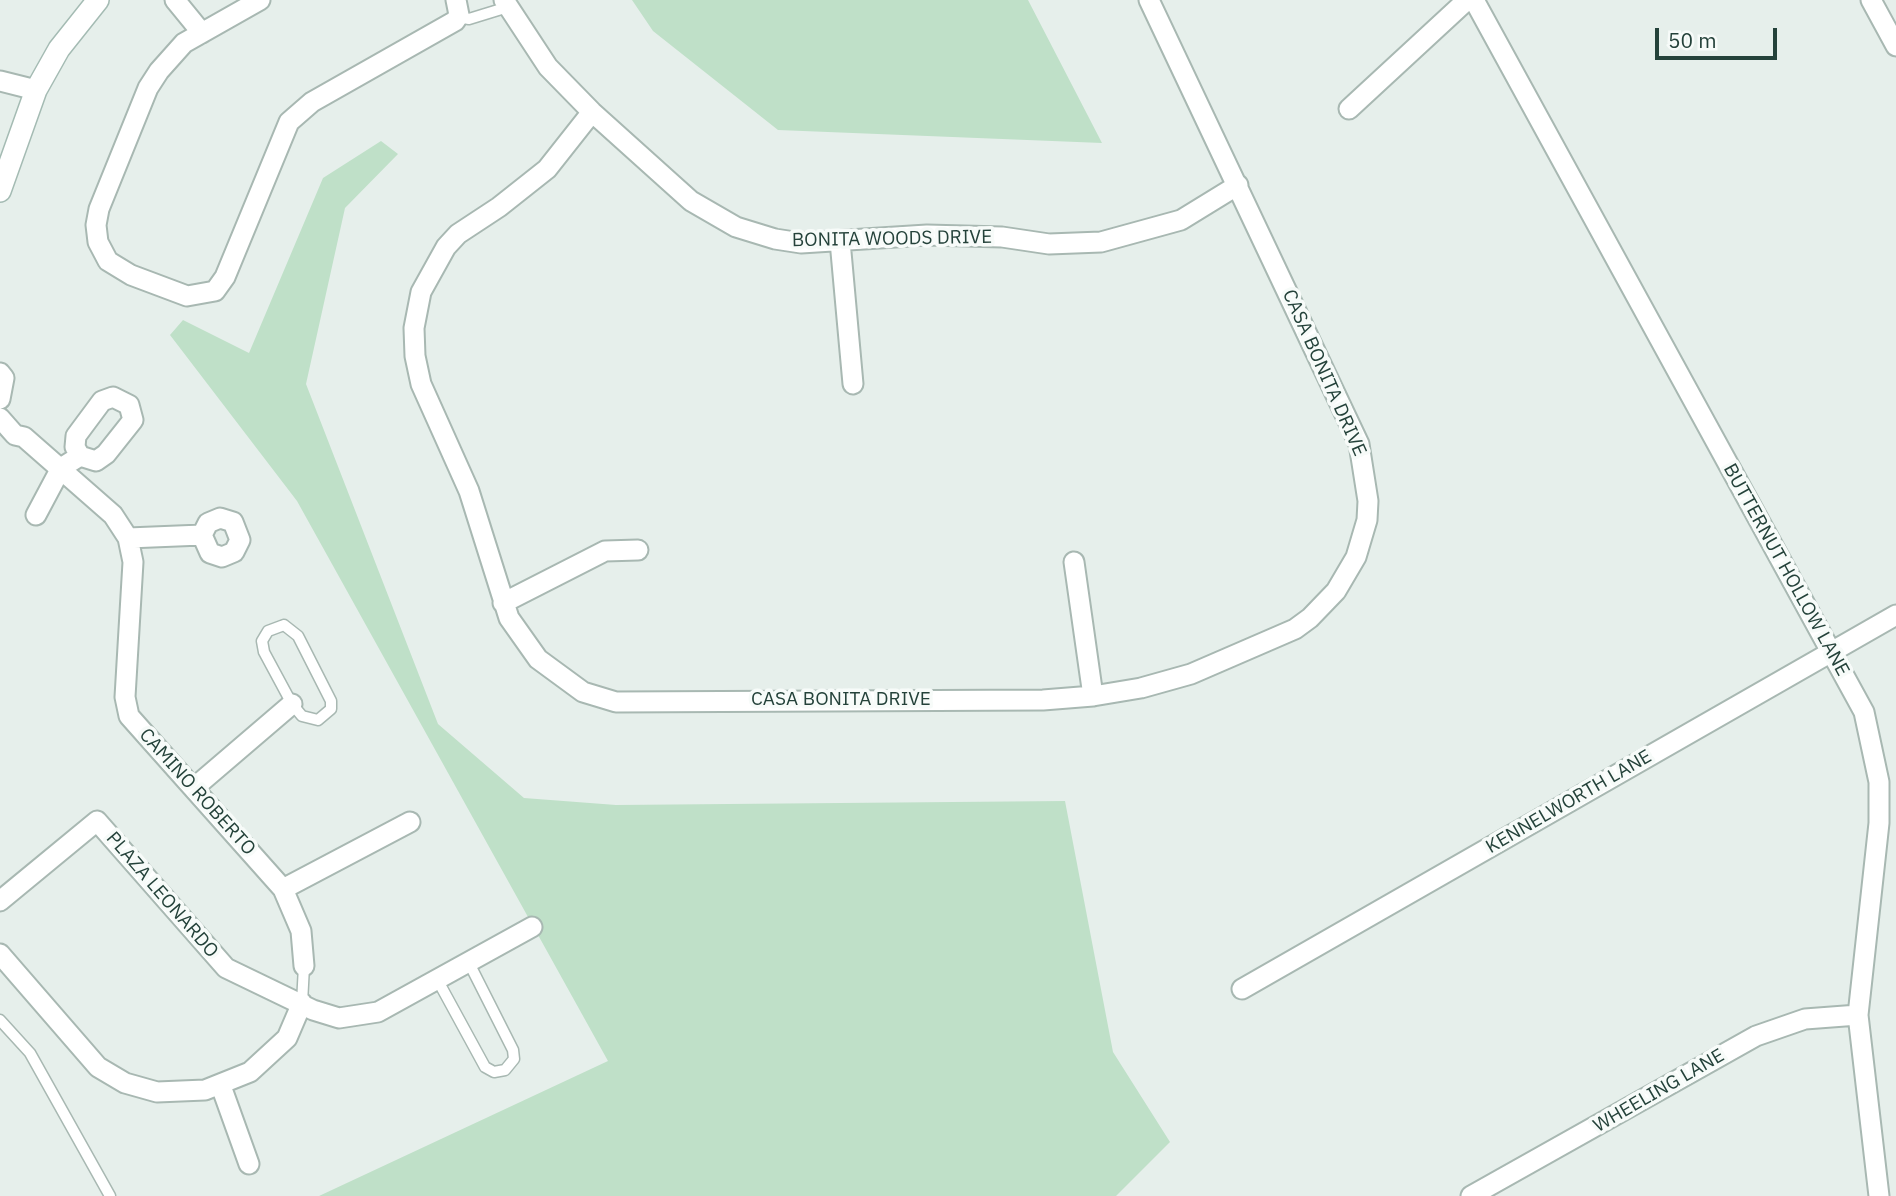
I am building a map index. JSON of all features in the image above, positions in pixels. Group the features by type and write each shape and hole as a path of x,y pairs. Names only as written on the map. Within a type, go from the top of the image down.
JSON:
{"main road":[{"path":"0,191 36,90 59,49 98,0"}],"street":[{"path":"175,0 202,33"},
{"path":"260,0 202,33 173,54 148,88 96,225 101,251 116,267 187,296 215,291 225,277 289,122 312,102 457,8"},
{"name":"CASA BONITA DRIVE","path":"592,112 547,169 499,207 457,234 428,276 417,309 414,347 421,384 469,491 503,603 527,646 551,672 583,692 616,702 1043,700 1093,696 1141,688 1192,674 1295,629 1336,591 1356,557 1368,501 1359,443 1149,0"},
{"path":"1349,109 1466,0"},
{"name":"BUTTERNUT HOLLOW LANE","path":"1474,0 1864,712 1878,782 1879,823 1858,1015 1879,1196"},
{"path":"1871,0 1896,46"},
{"name":"BONITA WOODS DRIVE","path":"507,4 548,67 592,112 691,201 736,227 775,239 802,243 928,235 1002,237 1049,244 1101,242 1181,220 1238,185"},
{"path":"0,81 36,90"},
{"path":"840,242 853,384"},
{"path":"0,373 5,378 0,399"},
{"name":"CAMINO ROBERTO","path":"0,418 15,435 24,437 113,515 128,538 133,562 125,697 129,716 284,889 301,931 304,966"},
{"path":"36,515 61,468 80,456"},
{"path":"128,538 202,535"},
{"path":"503,603 605,551 638,550"},
{"path":"1074,562 1093,696"},
{"name":"KENNELWORTH LANE","path":"1242,989 1896,615"},
{"path":"195,787 292,705"},
{"name":"PLAZA LEONARDO","path":"0,901 97,821 226,968 339,1018 365,1016 532,927"},
{"path":"284,889 410,822"},
{"path":"0,954 98,1067 125,1083 157,1092 189,1093 221,1086 250,1072 276,1051 287,1038 302,1003"},
{"name":"WHEELING LANE","path":"1471,1196 1506,1188 1756,1036 1805,1018 1858,1015"},
{"path":"221,1086 249,1164"}],"lane":[{"path":"457,8 469,19 507,4"},
{"path":"278,625 294,631 331,701 331,709 318,720 302,716 292,705 262,646 264,635 278,625"},
{"path":"437,979 485,1067 494,1072 505,1070 514,1059 513,1050 468,961"},
{"name":"CAMINO ROBERTO","path":"302,1003 304,966"},
{"path":"0,1020 30,1053 110,1196"}],"green space":[{"path":"632,0 1028,0 1102,143 778,130 653,31"},
{"path":"381,141 398,154 345,208 306,384 438,724 524,798 616,805 1065,801 1113,1052 1170,1142 1116,1196 319,1196 608,1061 297,501 170,335 183,320 249,353 323,178"}]}
